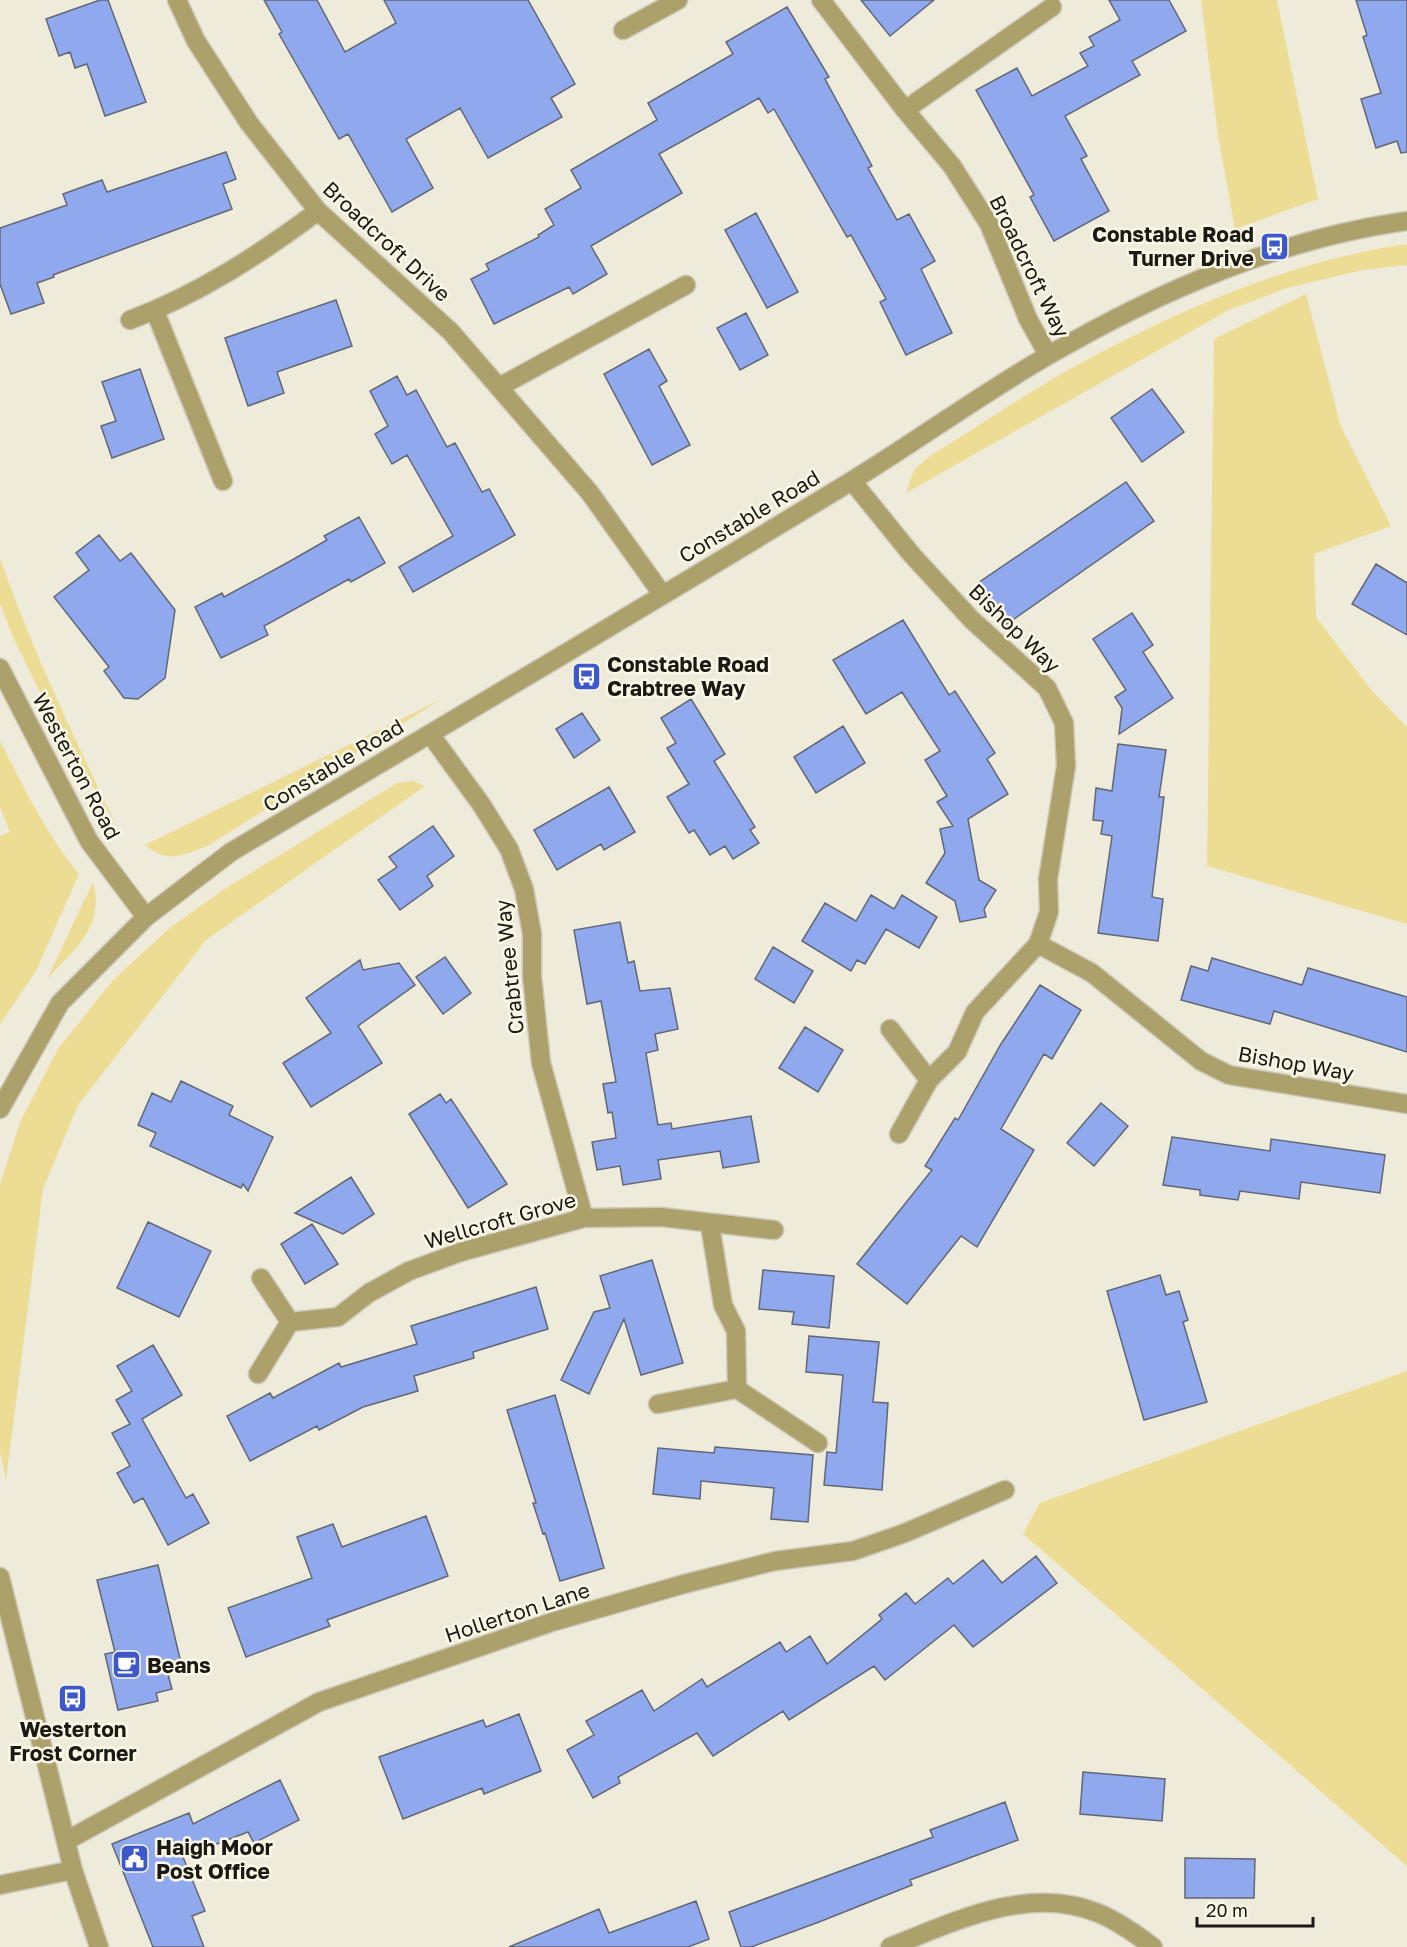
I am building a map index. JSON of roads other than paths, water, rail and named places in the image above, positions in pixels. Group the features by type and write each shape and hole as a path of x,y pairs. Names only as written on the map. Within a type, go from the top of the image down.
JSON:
{"street":[{"name":"Broadcroft Drive","path":"177,0 196,41 249,123 318,211 451,332 590,494 662,594"},
{"path":"622,30 678,0"},
{"name":"Broadcroft Way","path":"821,0 905,110 952,166 989,224 1028,319 1048,355"},
{"path":"905,110 1052,7"},
{"path":"130,320 155,311 220,278 266,250 318,211"},
{"name":"Constable Road","path":"146,917 231,852 852,481 1048,355 1145,303 1215,271 1295,245 1407,221"},
{"path":"499,387 686,285"},
{"path":"155,311 223,481"},
{"name":"Bishop Way","path":"852,481 934,580 972,620 1047,687 1064,723 1066,766 1048,879 1049,912 1038,944 975,1012 957,1052 929,1080 899,1134"},
{"name":"Westerton Road","path":"0,668 89,841 146,917"},
{"name":"Crabtree Way","path":"430,734 481,804 509,849 524,889 532,934 532,976 542,1063 584,1218"},
{"path":"0,1110 60,1003 146,917"},
{"name":"Bishop Way","path":"1038,944 1092,973 1200,1061 1229,1076 1407,1104"},
{"path":"890,1029 929,1080"},
{"name":"Wellcroft Grove","path":"290,1322 338,1317 369,1293 409,1271 461,1252 584,1218 661,1217 710,1225 774,1230"},
{"path":"710,1225 723,1305 736,1331 737,1389"},
{"path":"258,1374 290,1322 261,1278"},
{"path":"657,1404 737,1389 818,1443"},
{"name":"Hollerton Lane","path":"66,1841 319,1702 552,1622 629,1600 775,1561 853,1551 904,1533 1005,1490"},
{"path":"0,1577 73,1870 99,1947"},
{"path":"0,1885 73,1870"},
{"path":"890,1947 978,1912 1018,1905 1059,1904 1097,1912 1128,1929 1153,1947"}],"place":[{"name":"Constable Road Turner Drive","path":"1275,246"},
{"name":"Constable Road Crabtree Way","path":"586,676"},
{"name":"Beans","path":"126,1665"},
{"name":"Westerton Frost Corner","path":"73,1698"},
{"name":"Haigh Moor Post Office","path":"135,1859"}]}
